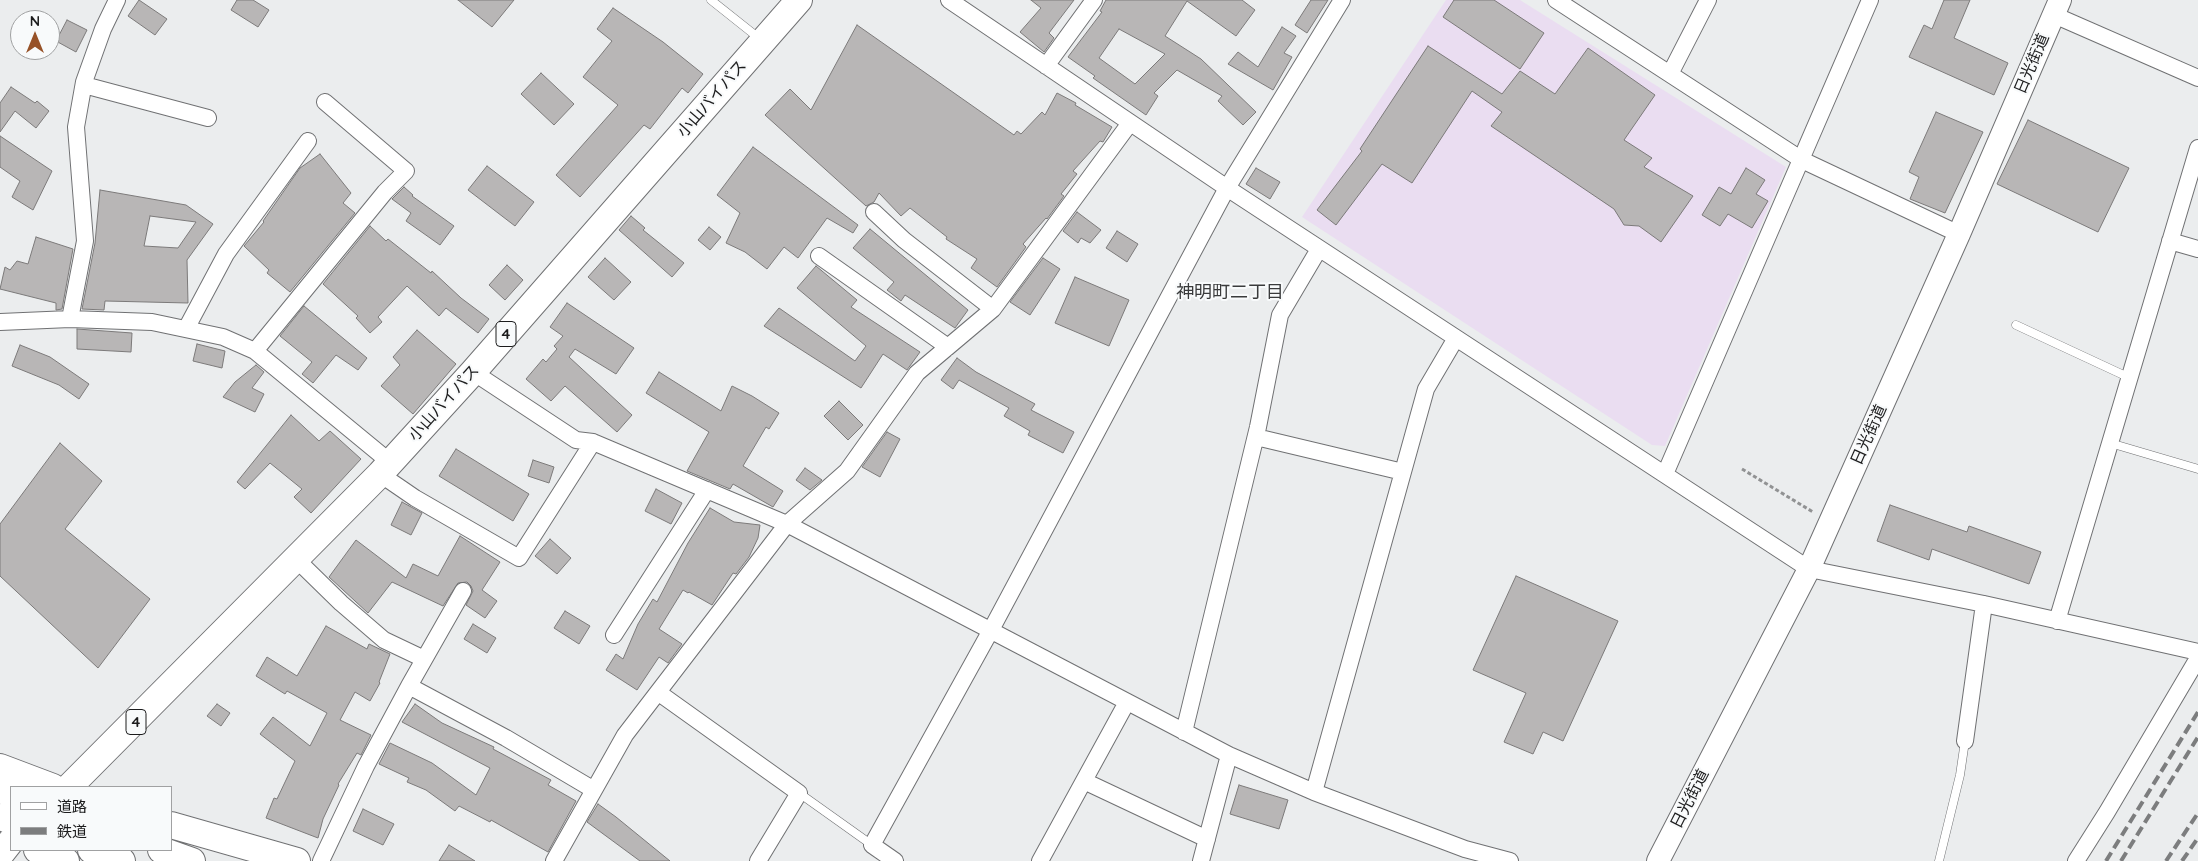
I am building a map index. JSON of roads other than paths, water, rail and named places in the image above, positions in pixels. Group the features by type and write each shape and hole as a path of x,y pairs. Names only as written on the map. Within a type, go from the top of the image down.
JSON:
{"highway":[{"name":"小山バイパス","path":"70,786 126,732 385,469 473,372 799,0"},
{"path":"0,768 50,786"},
{"path":"172,825 297,861"},
{"path":"0,855 10,841"},
{"path":"39,851 66,861"},
{"path":"94,851 122,861"},
{"path":"165,851 192,861"}],"main road":[{"name":"日光街道","path":"1658,861 1809,569 1959,234 2057,7"}],"street":[{"path":"70,319 85,241 76,127 84,85 103,29 117,0"},
{"path":"949,0 1319,249 1809,569 1984,604 2198,652"},
{"path":"1046,66 1094,0"},
{"path":"895,861 872,845 991,630 1227,188 1342,0"},
{"path":"1556,0 1802,160 1959,234"},
{"path":"1670,74 1708,0"},
{"path":"1665,474 1870,0"},
{"path":"2057,7 2198,78"},
{"path":"84,85 208,118"},
{"path":"256,351 379,200 406,172 325,102"},
{"path":"554,861 625,735 787,524 846,471 917,373 992,309 1130,123"},
{"path":"186,329 226,254 308,141"},
{"path":"2057,621 2198,148"},
{"path":"874,212 904,240 992,309"},
{"path":"2170,241 2198,249"},
{"path":"1184,732 1256,437 1280,315 1319,249"},
{"path":"819,256 948,347"},
{"path":"0,322 70,319 152,322 223,337 256,351 414,498 519,558 593,442"},
{"path":"1314,792 1426,389 1456,338"},
{"path":"473,372 576,440 593,442 787,524 1229,755 1314,792 1465,849 1510,861"},
{"path":"1256,437 1403,472"},
{"path":"614,635 707,490"},
{"path":"296,559 341,603 384,640 424,659"},
{"path":"321,861 366,766 463,592"},
{"path":"1965,741 1984,604"},
{"path":"2076,861 2198,658"},
{"path":"409,686 506,738 594,790"},
{"path":"659,693 799,793 758,861"},
{"path":"1040,861 1127,702"},
{"path":"1201,861 1229,755"},
{"path":"1084,781 1207,839"}],"lane":[{"path":"711,0 763,41"},
{"path":"2016,325 2130,378"},
{"path":"2110,443 2198,469"},
{"path":"1939,861 1960,775 1965,741"},
{"path":"799,793 872,845"}],"railway":[{"path":"2106,861 2198,712"},
{"path":"2121,861 2198,737"},
{"path":"2166,861 2198,813"},
{"path":"2182,861 2198,838"}],"district":[{"name":"神明町二丁目","path":"1230,293"}]}
